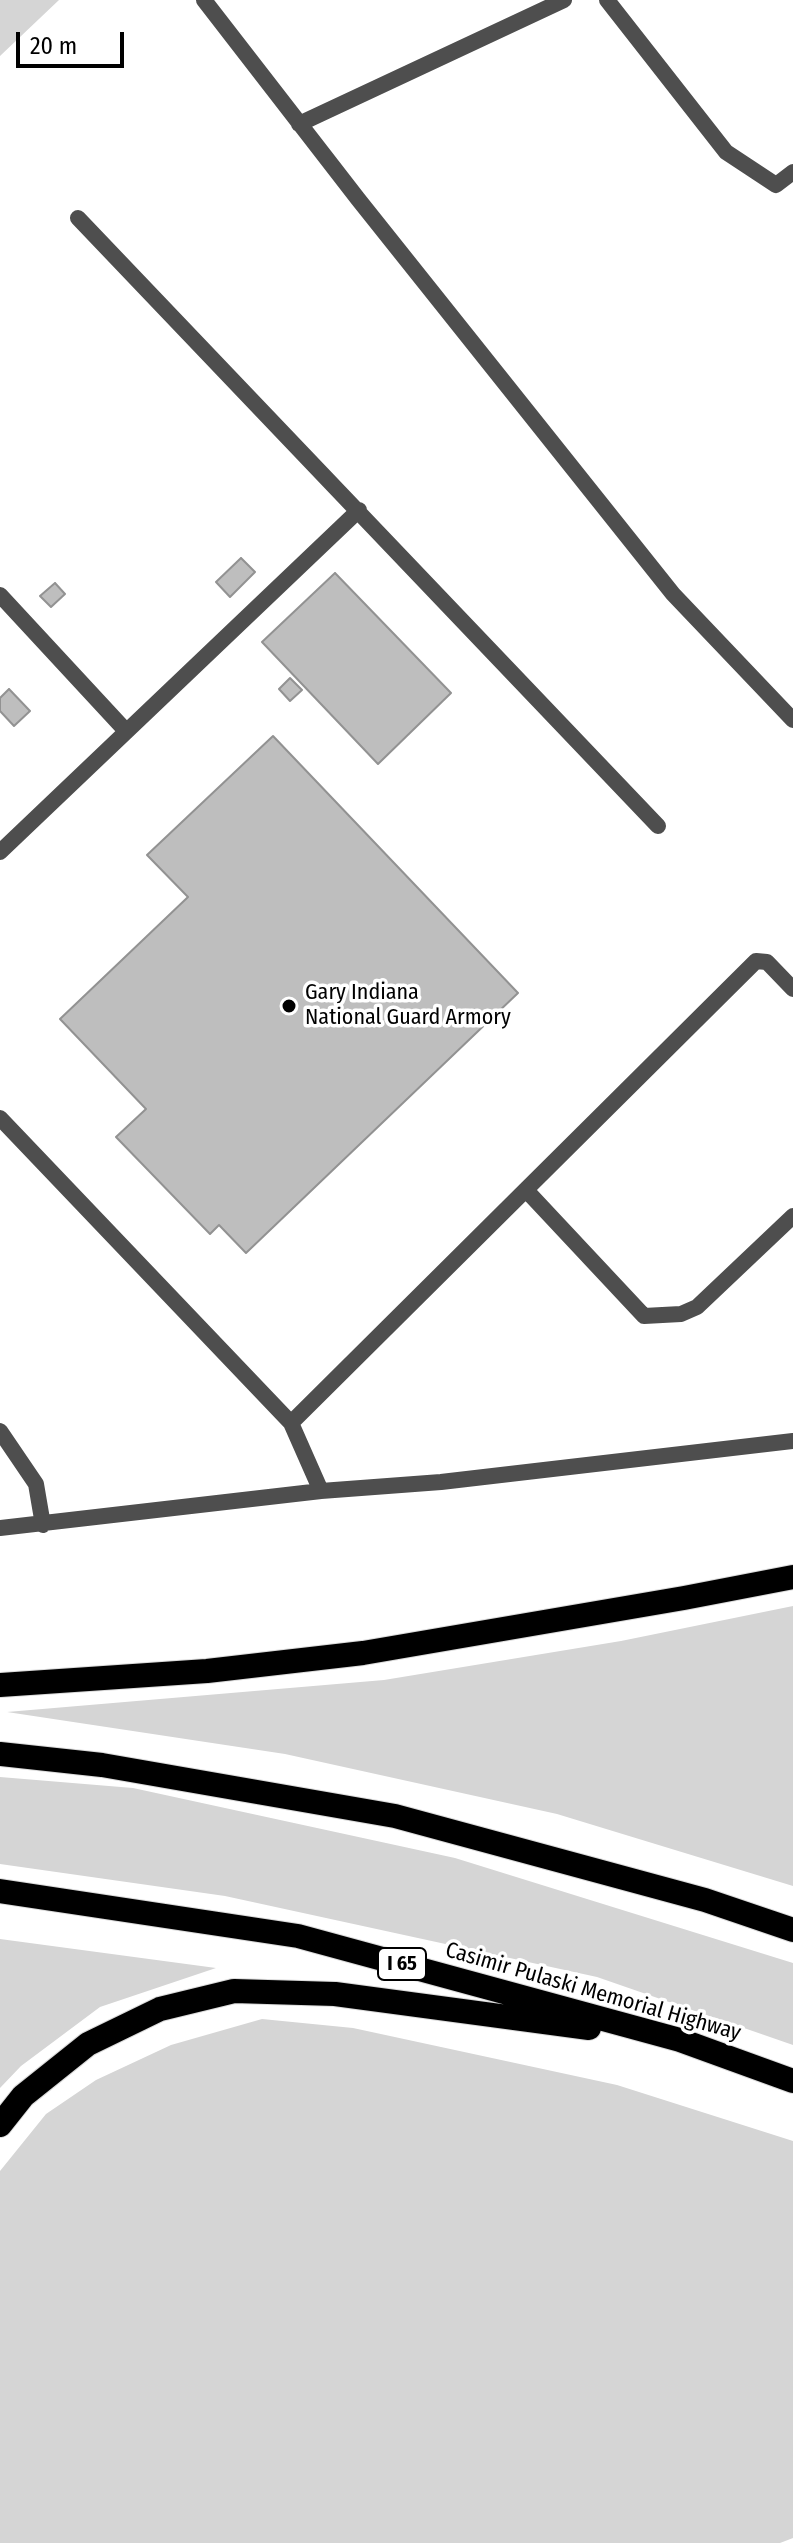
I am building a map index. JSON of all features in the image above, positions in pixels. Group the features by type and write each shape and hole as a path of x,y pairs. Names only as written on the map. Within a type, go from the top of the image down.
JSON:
{"highway":[{"path":"0,1685 207,1671 363,1653 793,1577"},
{"path":"0,1754 102,1765 395,1816 705,1900 793,1930"},
{"name":"Casimir Pulaski Memorial Highway","path":"0,1891 298,1936 680,2040 793,2081"},
{"path":"0,2125 23,2096 88,2044 160,2009 234,1991 335,1994 680,2040"}],"lane":[{"path":"204,0 673,594 793,720"},
{"path":"299,124 564,0"},
{"path":"607,0 726,152 776,185 793,172"},
{"path":"78,218 658,826"},
{"path":"0,852 359,510"},
{"path":"0,595 126,731"},
{"path":"291,1423 756,961 767,962 793,989"},
{"path":"0,1118 291,1423 321,1491"},
{"path":"526,1190 644,1316 681,1314 697,1307 793,1216"},
{"path":"0,1431 36,1484 43,1525"},
{"path":"0,1528 793,1441"}],"shaded area":[{"path":"0,0 59,0 0,56"},
{"path":"793,1606 793,1886 557,1814 285,1754 7,1712 384,1680 621,1641"},
{"path":"0,1777 133,1788 455,1858 793,1963 793,2045 597,1977 225,1896 0,1864"},
{"path":"0,1939 216,1968 100,2007 21,2066 0,2088"},
{"path":"262,2019 353,2028 617,2085 793,2141 793,2538 780,2543 0,2543 0,2171 46,2114 96,2080 171,2045"}],"building":[{"path":"241,558 255,572 230,597 216,582"},
{"path":"335,573 451,693 378,764 262,642"},
{"path":"55,583 65,594 51,607 40,596"},
{"path":"290,678 302,690 290,701 279,689"},
{"path":"9,689 30,711 14,726 0,711 0,698"},
{"name":"Gary Indiana National Guard Armory","path":"273,736 518,993 246,1253 219,1225 210,1234 116,1137 146,1109 60,1019 188,897 147,855"}],"place":[{"name":"Gary Indiana National Guard Armory","path":"289,1006"}]}
